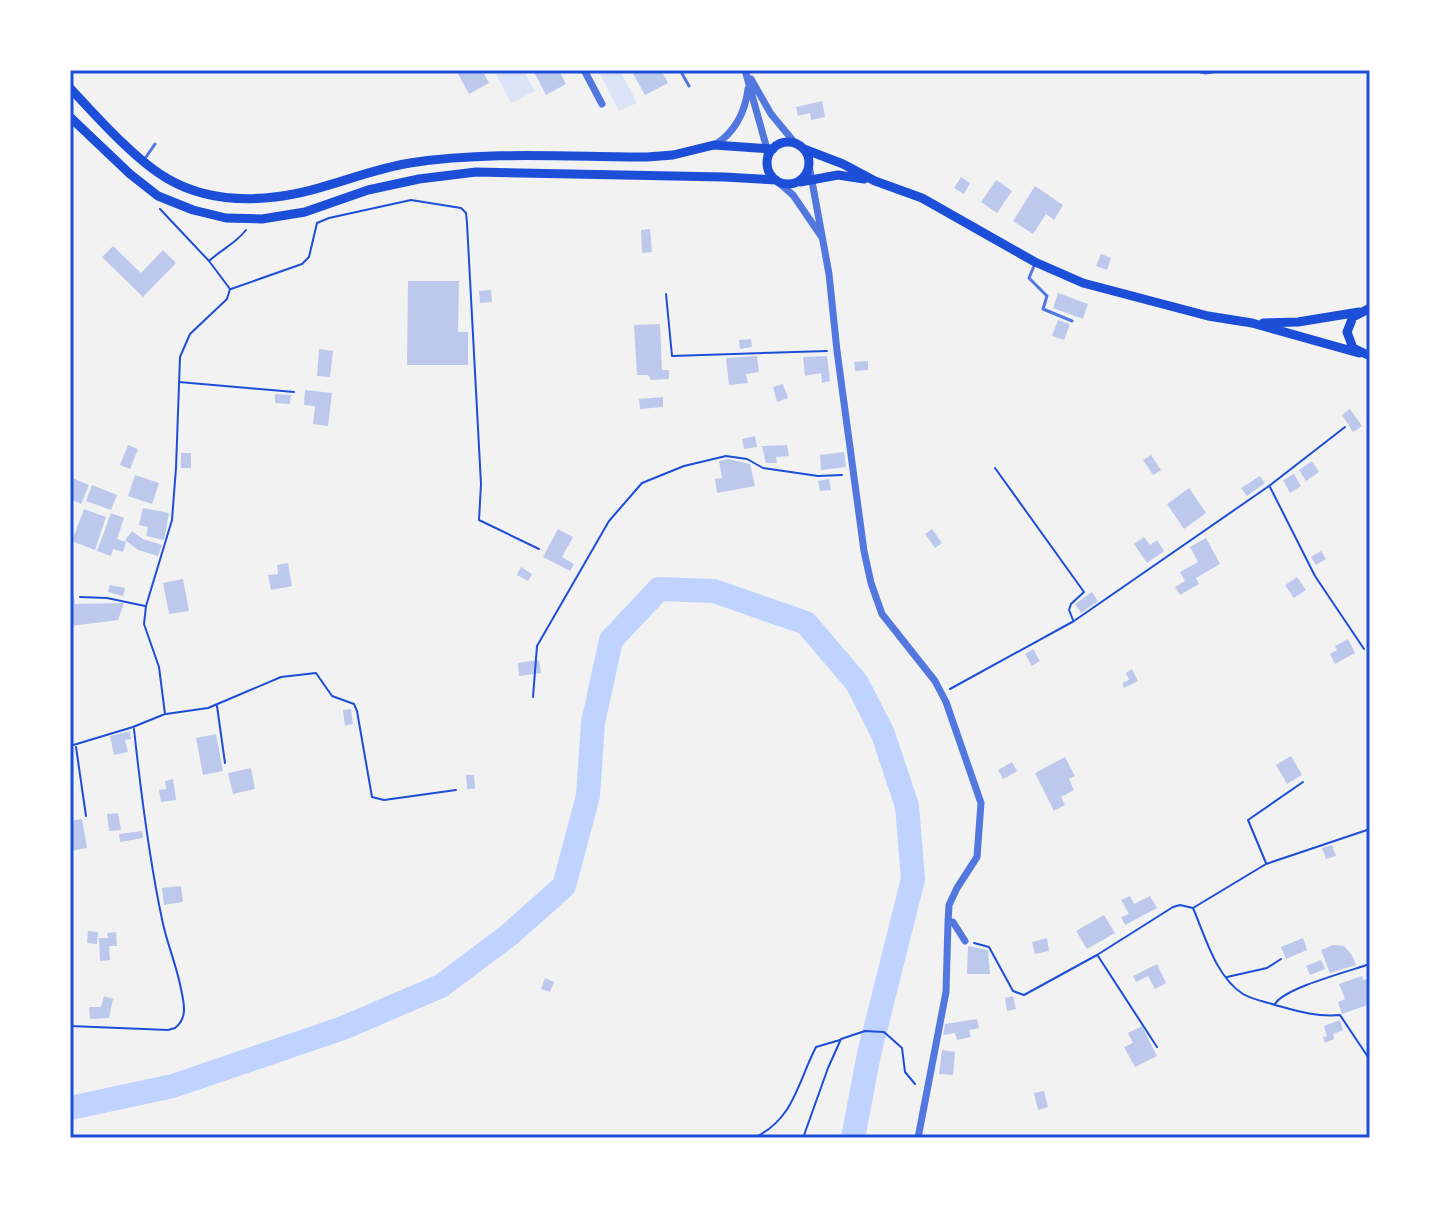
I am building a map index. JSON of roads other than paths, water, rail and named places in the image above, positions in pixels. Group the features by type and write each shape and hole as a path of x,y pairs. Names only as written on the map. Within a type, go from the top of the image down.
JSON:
{"main road":[{"path":"70,88 144,160 168,179 199,192 228,198 261,199 301,193 362,173 411,163 475,156 647,157 673,155 714,145 769,152 783,143 799,146 875,181 922,198 1035,262 1083,283 1208,316 1252,323 1366,356"},
{"path":"70,117 158,196 193,210 226,218 258,219 305,212 368,190 419,179 476,172 724,177 787,184 838,175 875,181"},
{"path":"797,182 805,175 809,165 799,146"},
{"path":"769,152 768,171 777,181"},
{"path":"1252,323 1298,322 1370,308"},
{"path":"1359,312 1353,317 1347,332 1353,348 1366,356"}],"street":[{"path":"584,70 602,104"},
{"path":"745,70 769,152"},
{"path":"745,70 771,114 799,146"},
{"path":"714,145 729,134 739,120 749,83"},
{"path":"809,165 823,242 864,551 871,583 882,614 942,693 981,803 977,857 953,896 948,922 946,992 918,1138"},
{"path":"777,181 807,212 823,242"},
{"path":"948,922 953,922 965,941"}],"lane":[{"path":"680,70 689,86"},
{"path":"1192,70 1206,73 1223,70"},
{"path":"144,160 155,144"},
{"path":"1035,262 1029,278 1047,296 1043,309 1072,321"}],"waterway":[{"path":"70,1108 173,1086 343,1028 441,986 509,935 564,886 588,796 593,723 611,640 659,589 714,591 806,623 857,683 883,734 907,806 913,879 869,1054 853,1138"}]}
